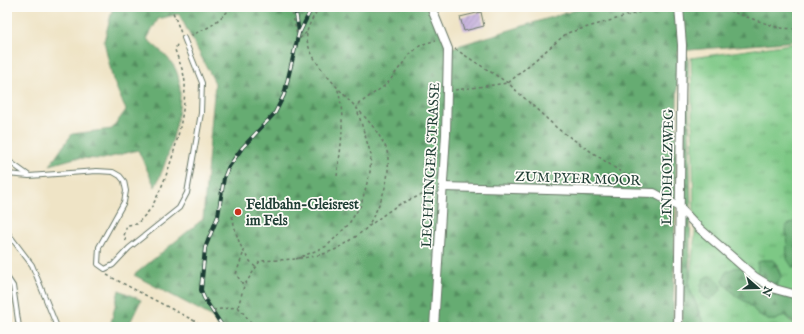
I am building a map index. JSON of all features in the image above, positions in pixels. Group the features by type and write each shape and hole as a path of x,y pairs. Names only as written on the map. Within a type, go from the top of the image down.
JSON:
{"street":[{"name":"LECHTINGER STRASSE","path":"431,7 448,49 443,187 434,327"},
{"name":"LINDHOLZWEG","path":"678,327 682,45 679,7"},
{"name":"ZUM PYER MOOR","path":"443,187 654,193 679,207 710,238 755,277 775,289 797,295"}],"lane":[{"path":"7,174 29,176 97,171 113,172 120,176 124,181 126,191 124,202 99,247 98,264 105,269 113,265 129,248 179,208 187,193 200,113 202,83 184,38"},
{"path":"7,160 29,176"},
{"path":"7,232 32,265 57,327"},
{"path":"7,277 13,286 19,327"},
{"path":"7,323 8,327"}],"path":[{"path":"171,7 173,16 184,38"},
{"path":"129,248 124,236 127,225 137,224 150,208 171,162 179,127 185,87 181,67 175,50 178,42 211,26 233,7"},
{"path":"291,7 298,40 307,32 319,7"},
{"path":"447,91 508,83 568,33 658,7"},
{"path":"718,7 779,28 797,29 797,7"},
{"path":"307,32 307,43 317,62 374,126 387,150 388,180 379,207 368,226"},
{"path":"356,106 387,84 410,54 421,45 444,37"},
{"path":"454,48 508,83 558,129 641,185"},
{"path":"337,86 342,112 342,145 337,176"},
{"path":"296,259 327,246 348,225 360,205 370,172 371,155 356,106"},
{"path":"238,307 244,286 260,261 318,257 333,252 393,208 443,187"},
{"path":"232,216 237,240 243,254 255,267"},
{"path":"243,254 236,274 244,286"},
{"path":"105,269 107,276 206,327"},
{"path":"213,310 238,307"},
{"path":"238,307 255,327"}],"green space":[{"path":"113,7 431,7 448,49 585,7 797,7 797,41 678,51 673,327 626,327 606,324 604,327 218,327 211,316 134,275 203,219 215,83 179,14 158,19 147,39 166,56 175,68 179,80 180,94 176,128 166,161 155,187 138,150 103,159 75,158 50,165 72,134 112,129 126,110 113,80 104,41"},
{"path":"797,43 797,222 793,222 792,267 797,267 797,295 775,289 781,276 777,264 758,270 755,277 723,282 736,296 748,303 757,313 768,320 776,320 784,315 797,327 705,327 689,287 696,224 694,217 691,58"},
{"path":"684,56 688,57 691,211 689,287 705,327 682,327 685,150 683,94"},
{"path":"793,222 797,222 797,267 793,268 787,259 786,226"},
{"path":"761,260 774,260 781,277 775,289 797,295 797,325 784,315 776,320 768,320 757,313 748,303 736,296 723,282 726,272 734,268 742,267 755,277 758,270 757,263"},
{"path":"708,276 714,277 718,280 721,290 710,300 704,297 700,291 703,279"},
{"path":"119,290 141,300 128,327 110,327"}],"building":[{"path":"481,12 484,26 464,31 460,17"}],"railway":[{"path":"223,327 204,298 201,290 205,248 218,216 224,178 228,168 242,148 275,113 284,95 299,32 295,7"},
{"path":"300,32 312,7"}],"place":[{"name":"Feldbahn-Gleisrest im Fels","path":"238,212"}]}
